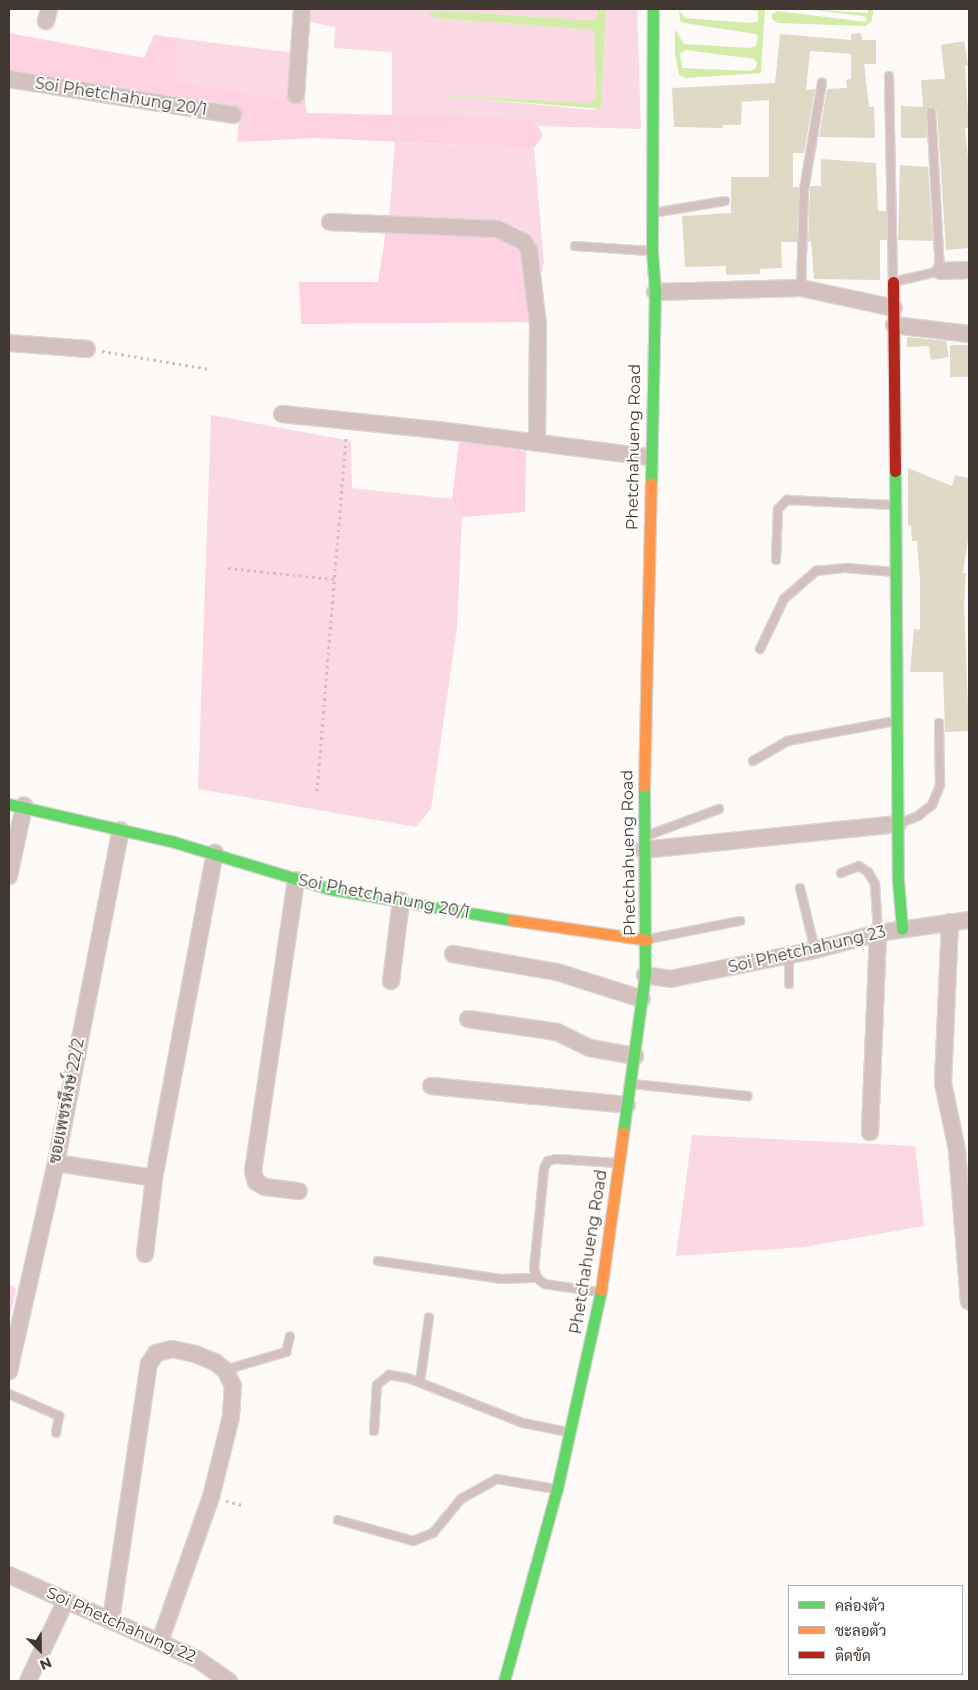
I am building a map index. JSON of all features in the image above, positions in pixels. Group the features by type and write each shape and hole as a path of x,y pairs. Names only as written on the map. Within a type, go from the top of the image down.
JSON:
{"main road":[{"name":"Phetchahueng Road","path":"504,1681 557,1489 602,1292 645,975 647,940 643,844 649,457 655,292 652,252 653,9"},
{"path":"893,282 898,824 902,930"},
{"name":"Soi Phetchahung 20/1","path":"16,805 215,853 296,880 401,901 647,940"}],"street":[{"path":"296,95 302,9"},
{"name":"Soi Phetchahung 20/1","path":"9,79 233,115"},
{"path":"330,222 497,229 523,242 529,250 538,324 537,442"},
{"path":"940,271 969,270"},
{"path":"655,292 801,288 894,308"},
{"path":"894,325 969,334"},
{"path":"9,343 87,349"},
{"path":"282,414 537,442 649,457"},
{"path":"9,876 16,805"},
{"path":"643,844 898,824"},
{"name":"ซอยเพชรหึงษ์ 22/2","path":"10,1360 56,1163 120,830"},
{"path":"145,1254 154,1178 215,853"},
{"path":"296,880 253,1171 256,1182 265,1187 299,1191"},
{"path":"391,981 401,901"},
{"name":"Soi Phetchahung 23","path":"645,975 670,979 815,950 878,933 969,920"},
{"path":"950,922 944,1084 966,1209 969,1302"},
{"path":"870,1132 878,933"},
{"path":"453,954 557,972 642,999"},
{"path":"468,1019 557,1032 590,1048 635,1056"},
{"path":"430,1086 627,1105"},
{"path":"56,1163 154,1178"},
{"path":"111,1620 149,1364 156,1353 172,1350 215,1362 225,1370 233,1386 228,1426 211,1497 160,1641"},
{"name":"Soi Phetchahung 22","path":"9,1576 197,1658 229,1681"},
{"path":"28,1681 66,1600"}],"lane":[{"path":"889,76 893,282 940,271 931,112"},
{"path":"801,288 804,190 822,83"},
{"path":"653,214 725,201"},
{"path":"575,246 652,252"},
{"path":"776,560 778,509 787,500 895,505"},
{"path":"760,649 784,600 816,571 846,568 896,572"},
{"path":"753,761 787,741 897,721"},
{"path":"898,824 918,816 932,805 940,785 939,723"},
{"path":"643,844 720,809"},
{"path":"841,873 859,866 868,872 875,884 878,933"},
{"path":"800,888 815,950"},
{"path":"647,940 740,921"},
{"path":"788,984 789,954"},
{"path":"630,1084 747,1096"},
{"path":"602,1292 545,1284 537,1278 534,1269 544,1168 548,1161 557,1159 619,1163"},
{"path":"378,1261 501,1279 537,1278"},
{"path":"420,1382 429,1318"},
{"path":"225,1370 286,1352 290,1336"},
{"path":"374,1431 377,1385 389,1375 420,1382 523,1423 570,1433"},
{"path":"9,1394 59,1416 56,1433"},
{"path":"338,1520 413,1541 433,1532 461,1499 497,1478 557,1489"}],"path":[{"path":"87,349 210,369"},
{"path":"317,791 347,420"},
{"path":"228,568 334,579"}],"shaded area":[{"path":"312,9 597,9 596,20 445,11 435,18 594,30 596,96 591,103 438,95 592,110 601,108 606,9 637,9 641,129 538,126 533,118 392,117 392,52 334,48 335,27 310,22"},
{"path":"597,9 606,9 601,109 421,94 591,103 596,96 594,30 435,18 427,13 445,11 596,20"},
{"path":"745,9 765,9 761,73 686,78 679,75 675,53 675,29 684,44 749,48 756,46 758,38 756,34 684,23 680,21 679,10 685,18 750,23 758,21 758,11","holes":["686,50 754,59 757,62 756,68 750,71 682,68 680,54"]},
{"path":"808,9 868,13 868,9 873,9 873,14 871,22 865,26 778,23 772,19 772,14 777,11 866,22 867,18"},
{"path":"9,33 144,58 154,35 177,38 176,81 305,102 307,113 533,118 543,135 534,148 315,138 237,142 240,109 9,72"},
{"path":"177,38 294,53 305,102 175,81"},
{"path":"395,142 534,148 544,264 540,278 530,234 514,226 389,218"},
{"path":"386,231 491,237 516,244 525,265 530,322 301,324 299,282 378,282"},
{"path":"211,415 351,441 352,488 452,499 462,517 457,627 431,809 416,827 198,789"},
{"path":"459,442 526,451 525,512 462,517 452,499"},
{"path":"692,1135 915,1146 924,1226 804,1247 676,1256"},
{"path":"9,1284 16,1289 9,1321"}],"building":[{"path":"861,33 862,40 876,40 876,64 864,64 869,107 874,107 875,138 819,137 827,89 847,88 846,80 851,79 851,54 810,51 806,90 815,89 804,153 793,153 793,187 799,187 797,242 781,242 782,268 760,269 760,274 726,275 726,266 685,267 682,216 731,213 731,177 769,177 769,100 742,102 741,125 723,125 723,128 674,127 672,88 775,83 780,34 851,40 851,34"},
{"path":"964,41 968,65 965,66 969,128 965,128 968,157 969,248 946,250 937,111 931,106 926,110 927,138 901,138 901,106 923,107 921,80 945,79 941,45"},
{"path":"821,159 876,163 878,211 886,211 887,240 880,240 880,280 814,279 811,241 808,242 810,186 821,186"},
{"path":"900,165 928,167 933,241 898,240"},
{"path":"907,337 946,341 949,357 931,360 929,346 907,347"},
{"path":"950,345 969,345 969,377 950,377"},
{"path":"908,468 952,486 955,475 969,478 969,533 963,573 966,573 964,603 969,731 945,732 943,672 910,672 914,629 920,630 920,579 917,541 912,541 911,525 908,525"}],"traffic: fast":[{"path":"651,483 655,292 652,251 653,9"},
{"path":"895,471 898,880 902,929"},
{"path":"623,1133 645,975 644,786"},
{"path":"9,804 171,841 330,889 512,920"},
{"path":"504,1681 557,1489 601,1290"}],"traffic: slow":[{"path":"644,786 651,483"},
{"path":"512,920 647,940"},
{"path":"601,1290 623,1133"}],"traffic: jam":[{"path":"893,282 895,471"}]}
